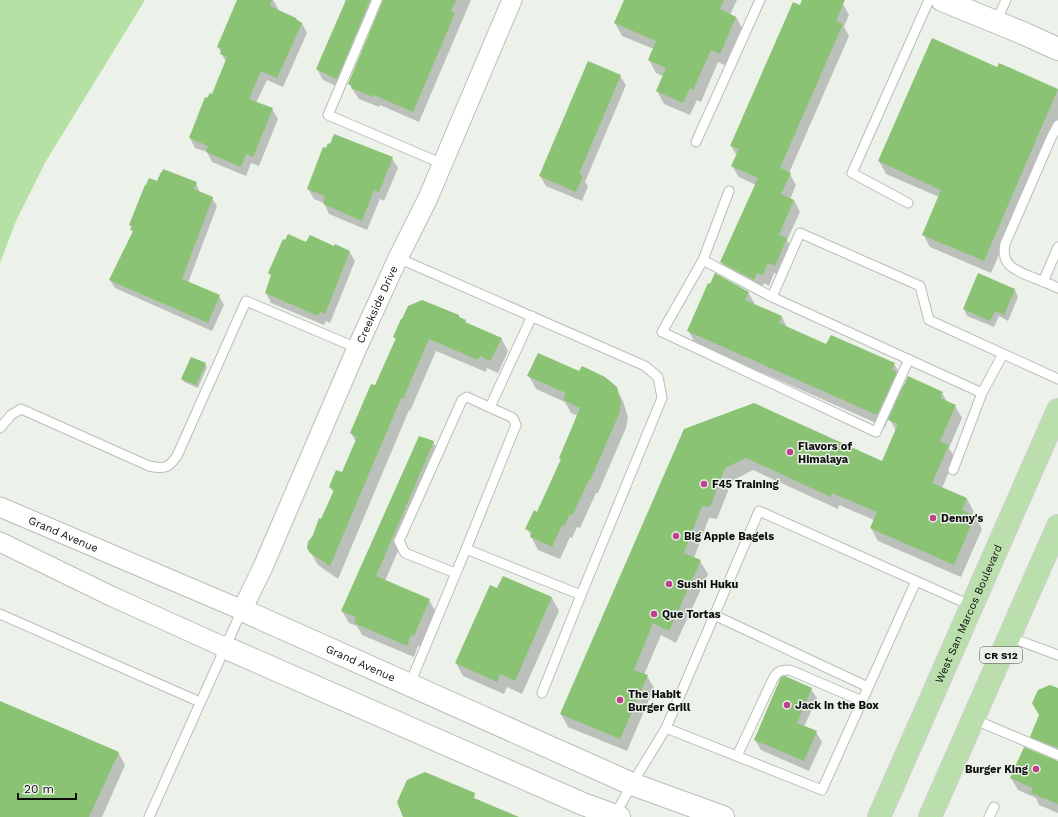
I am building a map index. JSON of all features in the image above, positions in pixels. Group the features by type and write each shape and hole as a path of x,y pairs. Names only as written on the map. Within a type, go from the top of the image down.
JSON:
{"main road":[{"name":"West San Marcos Boulevard","path":"879,817 1058,410"},
{"name":"CR S12","path":"930,817 1058,526"}],"street":[{"name":"Creekside Drive","path":"242,610 263,567 357,348 398,258 428,198 512,0"},
{"path":"942,0 1058,49"},
{"name":"Grand Avenue","path":"0,507 242,610 409,686 632,784 723,817"},
{"path":"0,542 113,597 224,647 583,804 616,816"}],"lane":[{"path":"377,0 328,115 443,164"},
{"path":"696,142 760,0"},
{"path":"908,203 852,173 929,0"},
{"path":"996,22 1006,0"},
{"path":"1058,125 1005,244 1003,252 1009,265 1015,270 1058,288"},
{"path":"729,191 703,260 662,332 876,432 909,359"},
{"path":"772,297 800,233 920,286 929,320 1058,379"},
{"path":"1043,282 1058,247"},
{"path":"398,258 645,366 658,377 662,398 542,693"},
{"path":"703,260 772,297 982,393"},
{"path":"0,428 11,415 21,409 149,466 161,469 171,464 177,456 246,302 357,348"},
{"path":"490,407 532,316"},
{"path":"953,470 982,393 1003,354"},
{"path":"409,686 516,425 513,418 467,397 462,400 399,541 405,553 455,573"},
{"path":"616,816 632,784 666,728 759,511 972,606"},
{"path":"466,549 581,595"},
{"path":"666,728 822,790 916,580"},
{"path":"149,817 224,647 242,610"},
{"path":"0,614 200,702"},
{"path":"714,616 868,688"},
{"path":"1009,637 1058,655"},
{"path":"737,756 772,679 776,673 782,670 790,670 862,701"},
{"path":"973,719 1058,755"},
{"path":"989,817 994,807"}],"green space":[{"path":"0,0 145,0 46,161 16,221 0,263"}],"building":[{"path":"237,0 272,0 270,6 296,18 302,23 277,78 261,71 249,99 273,108 253,157 246,154 241,167 206,152 208,146 189,138 205,97 207,98 210,93 212,94 227,57 220,54 222,49 217,47"},
{"path":"346,0 370,0 337,79 316,69"},
{"path":"383,0 456,0 451,11 455,13 413,112 374,95 373,97 351,88 352,86 348,84"},
{"path":"624,0 724,0 720,9 736,17 720,54 711,50 693,90 690,88 683,103 656,91 666,68 648,60 656,41 614,23"},
{"path":"802,0 845,0 836,21 843,24 780,168 791,173 781,194 794,200 779,235 787,238 775,266 768,263 763,275 757,273 754,280 720,262 758,178 731,166 739,149 730,146 793,2 800,5"},
{"path":"932,38 997,67 999,63 1058,89 984,261 922,235 941,190 878,161"},
{"path":"588,61 621,75 579,174 583,176 576,192 539,176"},
{"path":"334,134 393,157 379,192 374,190 362,221 323,204 325,196 307,189 323,147 326,148 328,143 330,144"},
{"path":"163,169 197,182 194,189 213,197 182,279 220,295 208,323 109,280 133,231 130,230 132,226 129,225 145,185 149,178 157,181"},
{"path":"288,234 306,242 310,235 334,246 335,244 350,251 325,314 320,312 318,316 265,293 271,275 268,273 283,239 285,240"},
{"path":"715,273 749,292 745,300 782,316 779,323 826,344 831,335 895,363 892,370 897,372 877,415 687,331 708,283 710,284"},
{"path":"978,273 1015,289 1004,315 995,311 990,321 963,309"},
{"path":"422,300 459,315 459,317 466,320 465,322 502,338 490,361 480,356 478,360 429,339 403,399 401,398 330,566 310,553 307,548 308,542 313,535 319,518 321,519 334,490 329,487 336,470 342,472 357,437 350,433 371,384 375,385 396,338 393,337 401,319 408,306"},
{"path":"538,353 579,371 582,366 605,377 617,387 621,403 619,414 590,481 589,480 572,516 570,514 564,526 562,525 552,547 530,537 532,532 525,529 534,510 537,512 561,459 559,458 580,408 563,400 566,393 527,376"},
{"path":"191,357 206,363 196,385 181,379"},
{"path":"908,376 943,392 940,398 956,405 940,441 949,445 932,483 967,498 962,510 975,516 954,565 870,528 877,512 832,493 831,497 746,458 725,468 710,507 702,506 684,553 701,560 669,631 653,623 634,670 648,675 620,739 560,714 684,429 754,403 882,461 898,424 888,420"},
{"path":"419,436 434,441 376,576 430,599 414,636 411,635 407,646 354,623 356,617 341,611"},
{"path":"503,576 552,597 515,681 500,674 497,682 455,663 490,585 497,588"},
{"name":"Jack in the Box","path":"785,676 812,688 797,723 817,731 804,761 754,740 781,677"},
{"path":"1050,685 1058,688 1058,748 1030,737 1039,715 1032,703 1038,690"},
{"path":"0,701 119,752 89,817 0,817"},
{"name":"Burger King","path":"1024,747 1058,761 1058,804 1031,793 1033,788 1010,778"},
{"path":"425,772 475,793 474,798 519,817 403,817 397,802 407,780"}],"place":[{"name":"Flavors of Himalaya","path":"790,452"},
{"name":"F45 Training","path":"704,484"},
{"name":"Denny's","path":"933,518"},
{"name":"Big Apple Bagels","path":"676,536"},
{"name":"Sushi Huku","path":"669,584"},
{"name":"Que Tortas","path":"654,614"},
{"name":"The Habit Burger Grill","path":"620,700"},
{"name":"Jack in the Box","path":"787,705"},
{"name":"Burger King","path":"1036,769"}]}
